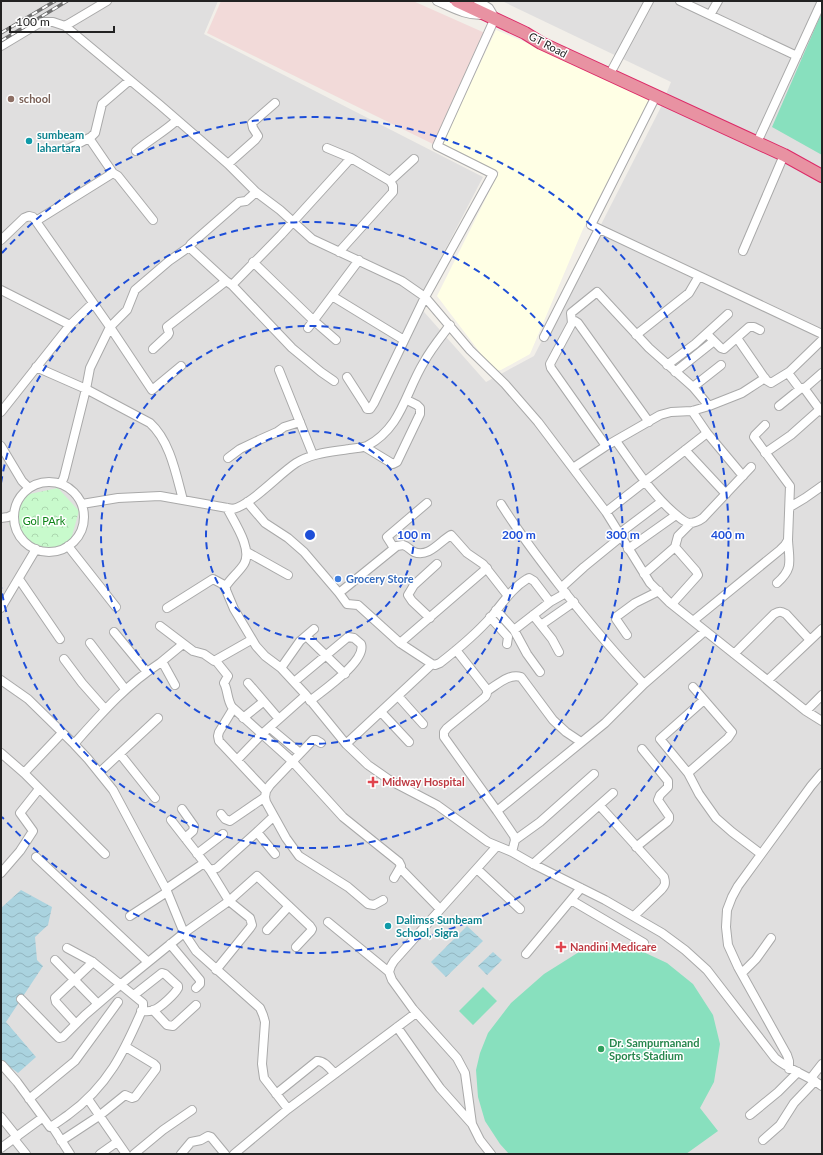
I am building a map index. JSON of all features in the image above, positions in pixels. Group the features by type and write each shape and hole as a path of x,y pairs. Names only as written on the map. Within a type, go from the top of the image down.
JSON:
{"highway":[{"path":"468,3 525,33"},
{"name":"GT Road","path":"525,33 541,36 614,68 760,136 822,176"},
{"name":"GT Road","path":"525,33 541,43 656,96 822,166"}],"street":[{"path":"65,26 107,1"},
{"path":"347,377 364,405 367,409 370,409 425,297 493,174 437,146 492,16 472,16 437,1"},
{"path":"614,68 649,1"},
{"path":"680,1 797,56"},
{"path":"710,15 718,1"},
{"path":"760,136 822,1"},
{"path":"1,46 41,22 54,22 65,26 228,164 256,192 293,221 312,240 359,260 402,281 425,297 470,350 505,384 538,422 606,512 644,574 659,591 672,604 734,654 806,711 822,721"},
{"path":"68,149 89,138 95,133 102,104 130,80"},
{"path":"656,96 591,225 822,334"},
{"path":"228,164 257,138 257,134 252,126 252,123 275,103"},
{"path":"136,151 161,134 177,120"},
{"path":"89,138 113,173 118,176 153,220"},
{"path":"327,148 351,158 390,181 393,186 393,192 339,252"},
{"path":"743,251 785,151"},
{"path":"153,349 168,335 169,333 166,328 168,326 229,283 254,262 351,158"},
{"path":"390,181 414,160"},
{"path":"36,220 113,173"},
{"path":"61,484 86,389 90,368 110,327 123,316 135,290 169,261 189,247 239,202 246,201 256,192"},
{"path":"1,240 24,218 31,216 36,220 152,390 181,366"},
{"path":"544,337 599,229"},
{"path":"189,247 229,283 292,348 334,381"},
{"path":"308,328 359,260"},
{"path":"254,262 313,320 336,340"},
{"path":"636,335 689,293 699,276"},
{"path":"1,290 70,325"},
{"path":"606,446 551,368 550,364 572,323 570,313 597,292 636,335 667,365 693,387 709,406"},
{"path":"332,296 404,340"},
{"path":"1,412 70,325 93,303"},
{"path":"667,365 707,334 728,314"},
{"path":"572,323 578,323 649,422"},
{"path":"82,504 118,498 160,496 228,508 238,508 294,464 313,455 365,447 384,435 407,400 423,362 450,325"},
{"path":"707,334 722,349 724,349 749,327 754,327 760,330"},
{"path":"737,338 765,378 771,383 788,373 822,340"},
{"path":"675,372 714,341"},
{"path":"693,387 721,365"},
{"path":"36,367 86,389 141,418 156,428 166,446 176,473 183,500"},
{"path":"279,370 313,455"},
{"path":"765,453 791,436 821,411 788,373"},
{"path":"779,406 822,373"},
{"path":"573,468 606,446 660,415 671,412 692,411 709,406 742,393 765,378"},
{"path":"365,447 393,464 396,462 420,411 417,405 407,400"},
{"path":"692,411 707,433 742,476"},
{"path":"228,458 240,449 284,427 300,422"},
{"path":"765,425 754,437 790,486 788,540 789,566 788,571 777,583"},
{"path":"606,512 707,433"},
{"path":"616,441 644,482 661,502 683,521 692,523"},
{"path":"1,446 22,481 29,488"},
{"path":"685,450 726,494"},
{"path":"644,574 675,547 678,536 692,523 703,518 751,467"},
{"path":"44,482 61,484 73,492 82,504 84,514 83,523 75,540 68,546 53,552 44,552 36,550 26,544 19,535 15,525 14,514 16,504 21,495 29,488 44,482"},
{"path":"790,507 822,486"},
{"path":"247,502 265,523 288,538 304,552 347,604 358,604 400,643 435,665 440,663 456,650 490,617 523,581 529,578 534,581 550,602"},
{"path":"514,630 564,590 584,567 661,502"},
{"path":"394,548 387,537 427,503"},
{"path":"501,504 529,546 595,629 644,684"},
{"path":"228,508 244,542 247,552 244,563 226,586 226,590 234,610 251,640 265,656 281,668 294,682 346,744 380,774 452,814 478,836 581,888 634,916 662,933 685,950 707,970 770,1052 782,1064 816,1082"},
{"path":"1,518 14,514"},
{"path":"628,549 676,515"},
{"path":"339,593 394,548 403,545 413,551 423,553 432,549 452,535 467,553 487,568 508,596"},
{"path":"693,621 780,550 788,540"},
{"path":"68,546 116,607"},
{"path":"672,604 698,575 696,570 675,547"},
{"path":"1,608 36,550"},
{"path":"247,552 288,575"},
{"path":"430,618 412,601 408,595 414,585 437,564"},
{"path":"400,643 487,568"},
{"path":"19,579 60,639"},
{"path":"167,608 213,579 226,586"},
{"path":"627,635 617,622 616,617 635,603 659,591"},
{"path":"541,625 574,602"},
{"path":"496,610 514,630 527,654 540,672"},
{"path":"734,654 774,614 781,611 786,614 810,640"},
{"path":"533,614 552,639 559,652"},
{"path":"490,617 508,637 507,644"},
{"path":"160,626 193,651 204,654 216,661 228,676 224,683 227,689 229,703 233,709 292,762 343,817 401,864 394,878"},
{"path":"281,668 300,641 314,629"},
{"path":"768,680 822,629"},
{"path":"497,811 605,723 644,684 706,631"},
{"path":"114,632 147,672"},
{"path":"306,636 345,674"},
{"path":"237,760 261,735 279,720 308,698 345,674 361,650 362,646 354,638 349,637 294,682"},
{"path":"216,661 251,640"},
{"path":"90,643 125,689"},
{"path":"74,744 125,689 183,644"},
{"path":"456,650 487,691"},
{"path":"64,659 82,683 105,709"},
{"path":"160,663 164,665 175,685"},
{"path":"346,744 432,664"},
{"path":"512,852 515,840 514,836 444,737 444,732 485,697 487,691 509,678 518,676 521,677 553,720 566,732 581,742"},
{"path":"1,680 28,699 100,772 120,802 167,891 184,933 196,951 260,1008 265,1022 262,1072 264,1078 288,1109"},
{"path":"248,683 279,720"},
{"path":"688,773 728,738 732,732 693,686"},
{"path":"806,711 822,695"},
{"path":"398,696 423,724"},
{"path":"704,700 660,738 688,773 699,794 716,818 761,854"},
{"path":"243,718 263,702"},
{"path":"233,709 219,732 218,738 220,743 237,760 266,794 267,806 289,843 300,856 348,887 368,904 374,905 383,900"},
{"path":"381,712 408,742"},
{"path":"100,772 158,718"},
{"path":"270,728 300,753"},
{"path":"24,773 62,733"},
{"path":"221,814 225,819 230,821 266,794 274,779 313,740 321,743"},
{"path":"636,847 669,819 669,816 658,800 660,795 668,786 668,781 642,749"},
{"path":"1,753 24,773 105,854"},
{"path":"120,754 155,798"},
{"path":"789,1069 787,1055 728,945 726,927 727,910 738,886 822,773"},
{"path":"515,840 540,822 594,774"},
{"path":"1,873 20,851 33,830 20,813 39,789"},
{"path":"533,864 613,794"},
{"path":"600,806 664,877 666,882 660,892 634,916"},
{"path":"182,809 194,826 193,831 185,838"},
{"path":"210,870 217,868 273,817"},
{"path":"171,820 210,870 230,901 250,918 252,925 216,970"},
{"path":"257,832 275,854"},
{"path":"197,854 223,834"},
{"path":"472,1124 465,1073 457,1058 416,1013 392,980 390,972 394,961 497,846"},
{"path":"36,856 148,962"},
{"path":"130,916 167,891 204,863"},
{"path":"400,868 440,909"},
{"path":"477,869 520,909"},
{"path":"21,999 59,1038 63,1037 120,985 184,933 230,901 257,876 309,923 312,929 296,947"},
{"path":"526,954 581,888"},
{"path":"571,900 644,943"},
{"path":"267,930 289,906"},
{"path":"328,922 390,972"},
{"path":"742,973 756,959 771,938"},
{"path":"170,944 200,980 200,984 196,988"},
{"path":"52,1126 88,1099 111,1071 126,1047 144,1004 93,962 67,948"},
{"path":"55,960 98,1004"},
{"path":"76,1024 54,1000 56,996 93,962"},
{"path":"134,995 160,974 164,973 178,988 154,1010 141,1011"},
{"path":"29,1099 75,1061 118,1002"},
{"path":"154,1010 167,1025 173,1026 196,1005"},
{"path":"237,1153 288,1109 416,1013"},
{"path":"397,1027 440,1088 472,1124 480,1140 491,1154"},
{"path":"61,1140 99,1116 125,1095 134,1098 157,1068 154,1064 126,1047"},
{"path":"276,1094 312,1063 317,1061 320,1060 335,1074"},
{"path":"763,1140 784,1120 794,1103 816,1082 822,1064"},
{"path":"2,1065 48,1126 52,1126 70,1154"},
{"path":"750,1115 778,1092 798,1072"},
{"path":"88,1099 126,1154"},
{"path":"134,1154 163,1130 192,1110"},
{"path":"1,1117 26,1154"},
{"path":"1,1148 42,1118"},
{"path":"181,1154 191,1142 201,1140 208,1136 211,1137 225,1154"},
{"path":"100,1154 117,1142"}],"shaded area":[{"path":"1,1 218,1 204,34 483,177 417,304 486,382 534,356 661,107 671,82 502,1 822,1 822,1154 1,1154"},
{"path":"221,1 413,1 485,33 437,146 207,33"},
{"path":"496,30 605,75 651,97 583,229 530,354 501,370 494,371 437,296 499,172 442,144"}],"green space":[{"path":"822,12 822,155 772,127"},
{"name":"Gol PArk","path":"58,488 79,511 68,550 33,556 9,524 25,495"},
{"name":"Dr. Sampurnanand Sports Stadium","path":"611,947 637,949 667,963 693,984 713,1015 720,1044 714,1082 700,1108 718,1131 686,1154 509,1154 500,1144 485,1121 478,1097 476,1070 480,1053 488,1033 511,1003 544,974 579,952"},
{"path":"483,987 497,1001 473,1025 459,1011"}],"water":[{"path":"21,890 52,907 48,925 35,937 37,960 43,966 6,1022 36,1057 18,1073 1,1060 1,908"},
{"path":"467,926 483,941 446,977 431,962"},
{"path":"493,952 502,960 487,975 478,966"}],"railway":[{"path":"1,33 55,1"},
{"path":"1,41 67,1"}],"place":[{"name":"school","path":"11,99"},
{"name":"sumbeam lahartara","path":"29,141"},
{"name":"Grocery Store","path":"338,579"},
{"name":"Midway Hospital","path":"373,782"},
{"name":"Dalimss Sunbeam School, Sigra","path":"388,926"},
{"name":"Nandini Medicare","path":"561,947"},
{"name":"Dr. Sampurnanand Sports Stadium","path":"601,1049"}]}
